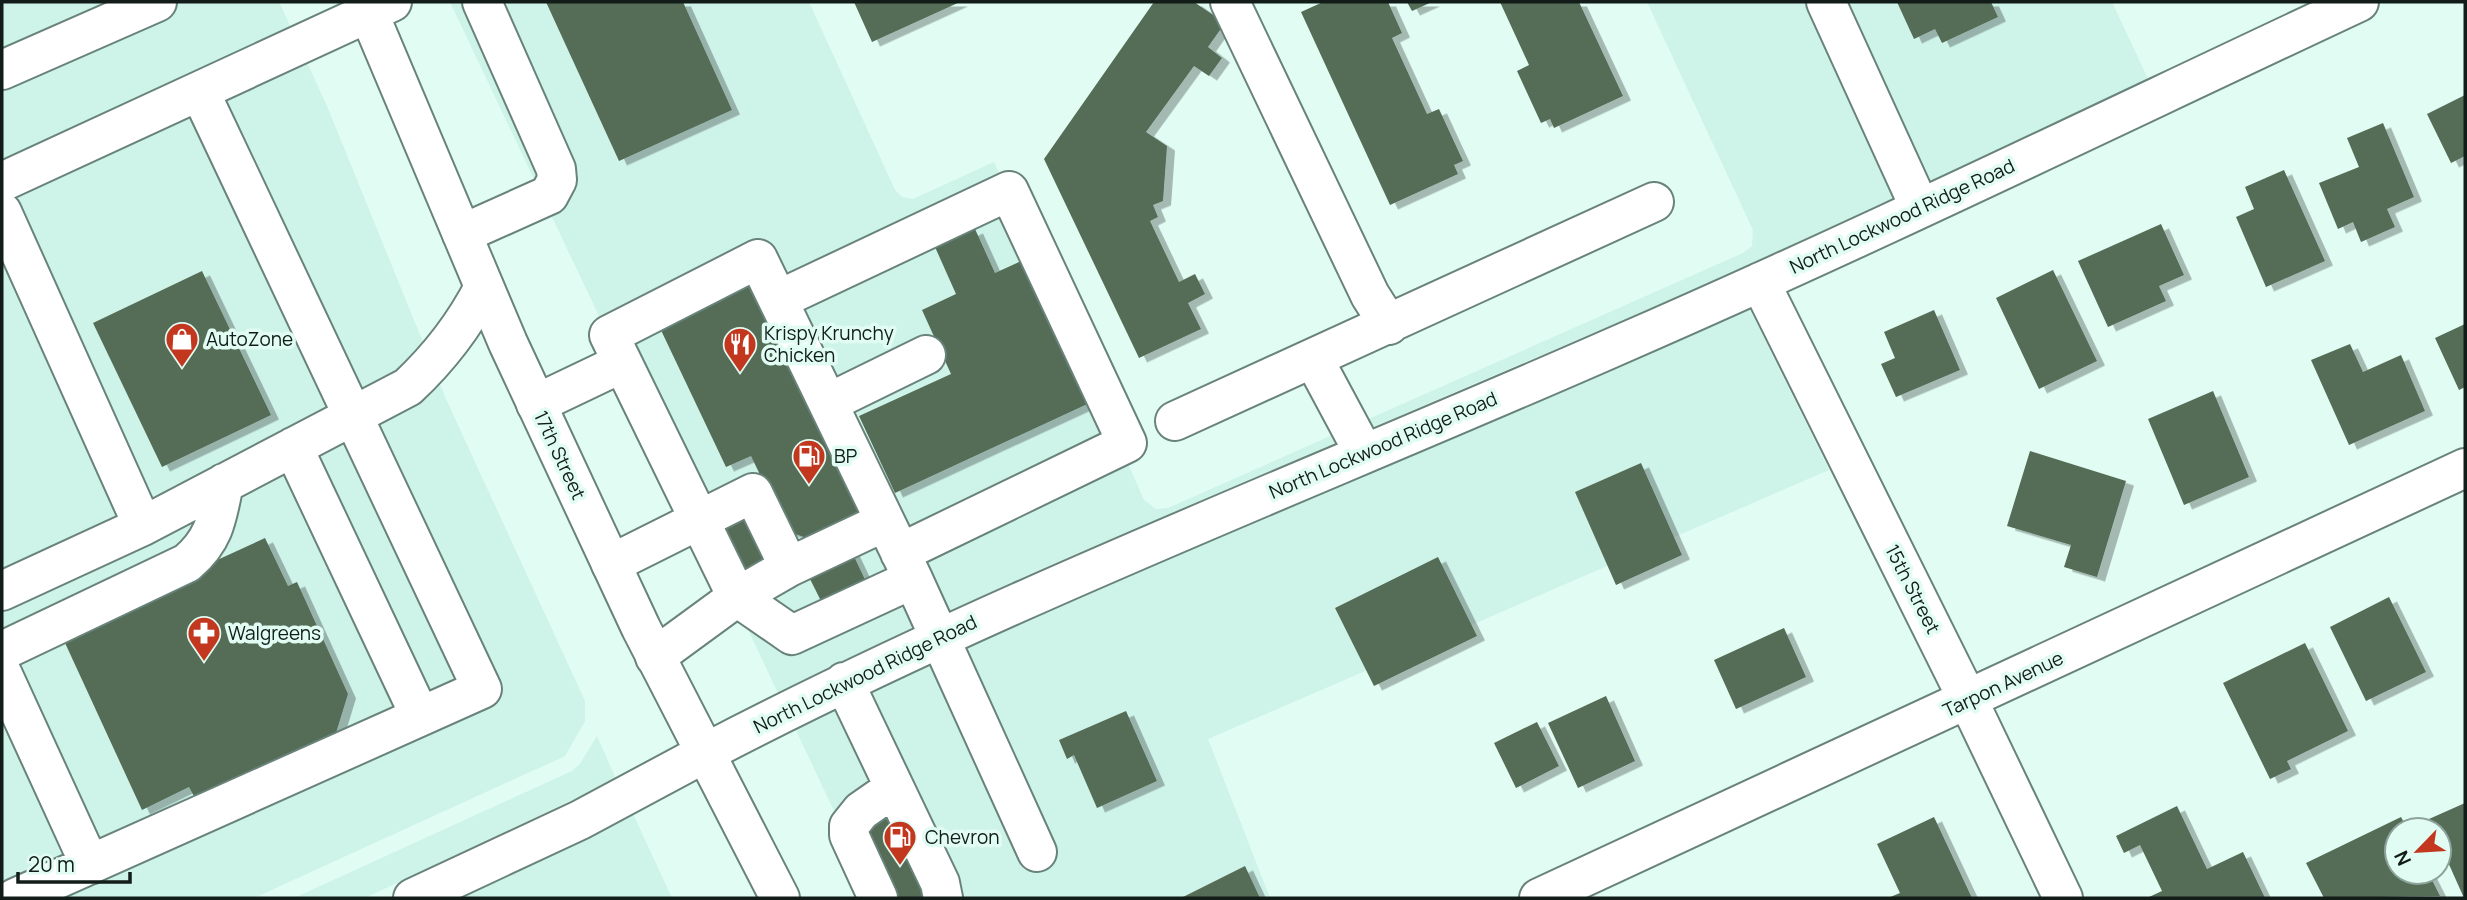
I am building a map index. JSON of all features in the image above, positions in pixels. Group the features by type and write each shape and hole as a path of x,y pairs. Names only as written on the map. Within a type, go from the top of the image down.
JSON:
{"street":[{"path":"462,234 549,195 557,180 556,169 482,2"},
{"path":"1230,2 1370,295 1389,325"},
{"path":"1826,2 1920,208"},
{"name":"North Lockwood Ridge Road","path":"413,898 580,820 844,682 939,637 1760,282 2359,2"},
{"path":"2,70 136,6"},
{"path":"2,182 200,92 375,6"},
{"name":"17th Street","path":"375,6 462,234 536,404 655,657 780,898"},
{"path":"15,898 482,689 200,92"},
{"path":"778,300 1009,191 1127,443 899,551 792,635 737,597 697,520 609,335 758,259 899,551 1037,852"},
{"path":"1175,421 1654,202"},
{"path":"2,212 144,526"},
{"name":"15th Street","path":"1760,282 1968,700 2063,898"},
{"path":"2,591 144,526 408,387 435,361 466,323 484,287"},
{"path":"828,403 926,355"},
{"path":"1313,358 1364,453"},
{"path":"536,404 622,363"},
{"path":"293,447 420,716"},
{"name":"Tarpon Avenue","path":"1539,898 2465,468"},
{"path":"2,651 187,563 204,548 216,524 224,483"},
{"path":"611,564 753,493 789,567"},
{"path":"655,657 737,597 789,567 899,551"},
{"path":"2,673 90,865"},
{"path":"844,682 940,883 943,898"},
{"path":"878,898 849,835 849,826 861,811 894,788"}],"shaded area":[{"path":"2,2 279,2 327,106 446,399 585,701 585,721 565,756 254,898 2,898"},
{"path":"450,2 809,2 895,190 902,197 913,199 994,162 1144,500 1156,509 1168,508 1743,253 1752,246 1753,230 1647,2 2112,2 2148,79 1752,265 1038,570 778,693"},
{"path":"1749,308 1829,470 1208,739 1270,898 875,898 795,728 1074,597"},
{"path":"597,736 616,779 365,898 294,898 572,771 580,764"},
{"path":"633,814 672,898 458,898 588,837"}],"building":[{"path":"546,2 683,2 732,110 619,161"},
{"path":"854,2 960,2 872,42"},
{"path":"1154,2 1194,2 1225,23 1208,47 1222,58 1209,76 1194,66 1146,132 1167,146 1163,201 1153,205 1158,217 1150,221 1179,282 1195,274 1205,294 1188,303 1201,329 1139,358 1044,159"},
{"path":"1323,2 1388,2 1402,33 1392,38 1427,114 1439,109 1463,161 1454,165 1458,174 1390,205 1301,12"},
{"path":"1407,2 1432,2 1412,11"},
{"path":"1500,2 1579,2 1623,96 1554,128 1550,119 1541,123 1517,71 1529,65"},
{"path":"1897,2 1991,2 1998,17 1942,43 1935,29 1914,39"},
{"path":"2465,95 2465,156 2451,163 2427,114"},
{"path":"2383,123 2414,197 2387,209 2395,227 2361,242 2353,222 2338,229 2319,183 2359,167 2347,138"},
{"path":"2284,170 2325,261 2266,287 2236,217 2254,209 2245,187"},
{"path":"2161,224 2184,275 2159,286 2166,301 2108,327 2078,261"},
{"path":"975,229 995,273 1030,257 1096,400 895,493 859,416 951,374 922,310 956,294 935,247"},
{"path":"2053,270 2097,361 2039,389 1996,298"},
{"name":"AutoZone","path":"202,271 271,415 162,467 93,323"},
{"path":"753,281 866,517 815,541 787,531 751,456 726,467 659,326"},
{"path":"1934,310 1960,370 1896,397 1881,364 1895,358 1884,332"},
{"path":"2465,324 2465,387 2459,390 2435,338"},
{"path":"2350,344 2363,372 2401,355 2425,411 2349,445 2311,360"},
{"path":"2213,391 2249,477 2184,505 2148,419"},
{"path":"2030,451 2126,481 2097,577 2064,567 2071,545 2007,526"},
{"path":"1641,463 1682,555 1616,585 1575,492"},
{"path":"751,514 774,561 738,578 715,531"},
{"name":"Walgreens","path":"265,538 288,586 297,582 348,694 336,733 195,798 189,787 142,810 60,632"},
{"path":"851,550 868,586 824,607 806,571"},
{"path":"1438,557 1477,636 1374,686 1335,608"},
{"path":"2389,597 2426,672 2366,701 2330,627"},
{"path":"1784,628 1806,677 1736,709 1714,660"},
{"path":"2305,643 2348,731 2287,761 2291,769 2270,779 2223,683"},
{"path":"1606,696 1635,761 1578,788 1548,723"},
{"path":"1126,711 1157,781 1097,808 1074,755 1067,759 1059,740"},
{"path":"1537,722 1559,766 1516,788 1494,743"},
{"path":"2465,803 2465,898 2453,873 2453,816 2436,816"},
{"path":"2177,806 2207,869 2243,852 2265,898 2147,898 2162,891 2140,845 2124,853 2116,836"},
{"path":"891,808 934,898 890,898 855,826"},
{"path":"1934,817 1972,898 1888,898 1900,893 1877,844"},
{"path":"2383,826 2383,886 2435,886 2440,896 2324,898 2306,863"},
{"path":"1245,866 1260,898 1181,898"}],"place":[{"name":"AutoZone","path":"182,369"},
{"name":"Krispy Krunchy Chicken","path":"740,374"},
{"name":"BP","path":"809,486"},
{"name":"Walgreens","path":"204,663"},
{"name":"Chevron","path":"900,867"}]}
